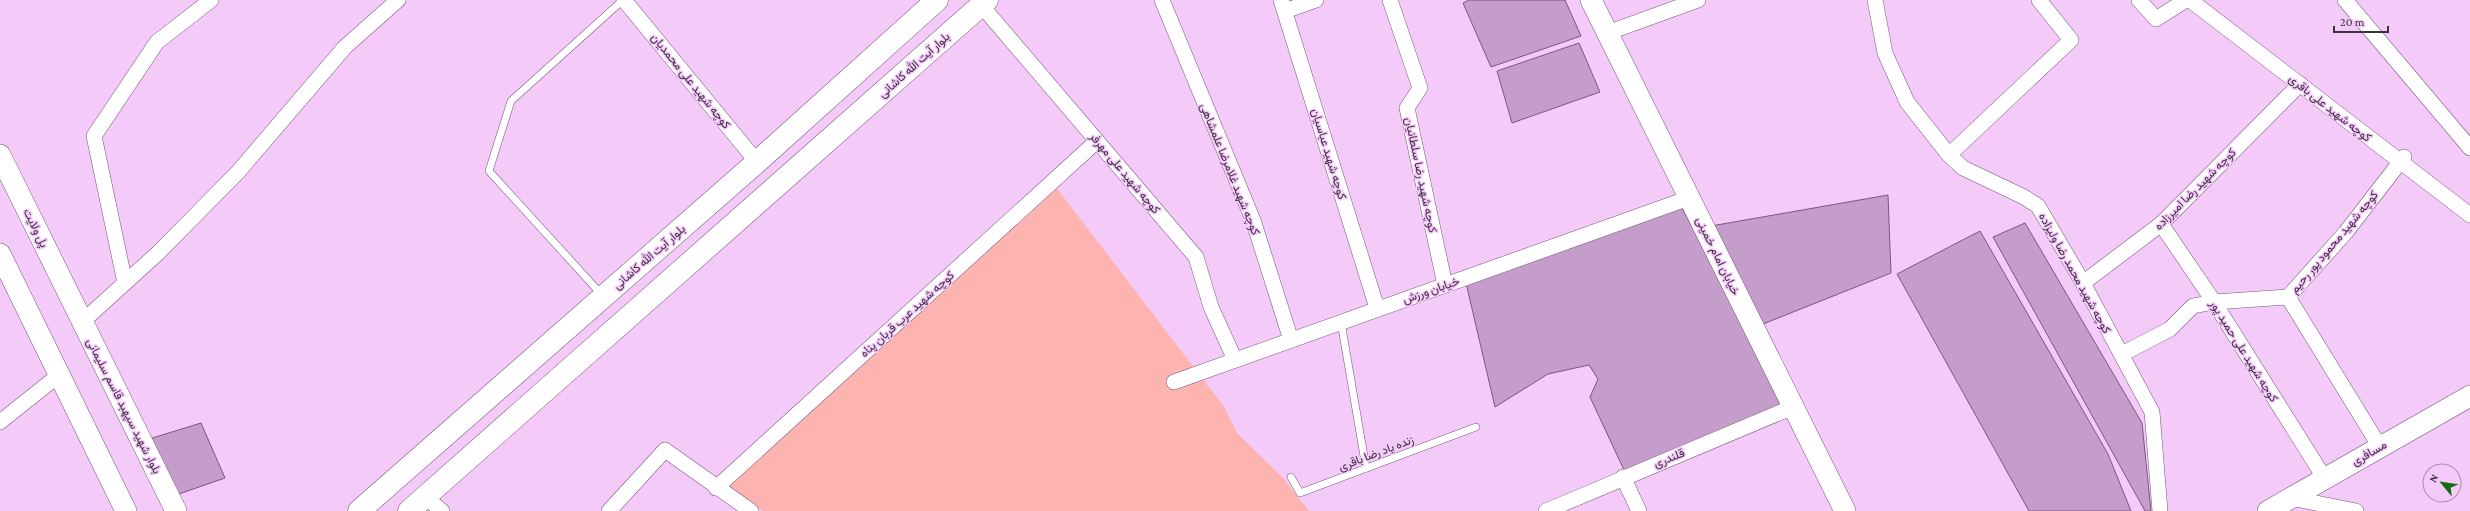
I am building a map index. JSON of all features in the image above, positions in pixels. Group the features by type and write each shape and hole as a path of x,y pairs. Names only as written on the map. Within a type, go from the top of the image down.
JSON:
{"main road":[{"name":"بلوار آیت الله کاشانی","path":"359,511 757,162 937,0"},
{"name":"خیابان امام خمینی","path":"1591,0 1845,511"},
{"name":"بلوار آیت الله کاشانی","path":"417,504 984,2"},
{"name":"پل ولایت","path":"0,155 71,301"},
{"path":"0,254 126,511"},
{"name":"بلوار شهید سپهبد قاسم سلیمانی","path":"71,301 176,511"},
{"name":"مسافری","path":"2268,511 2470,396"},
{"path":"384,511 383,496 391,482"}],"street":[{"path":"125,283 94,136 157,42 211,0"},
{"path":"82,322 158,253 238,172 345,47 398,0"},
{"name":"کوچه شهید علی محمدیان","path":"623,0 757,162"},
{"name":"کوچه شهید غلامرضا علمشاهی","path":"1162,0 1253,220 1292,340"},
{"path":"1283,5 1316,0"},
{"name":"کوچه شهید رضا سلطانیان","path":"1390,0 1420,88 1407,108 1445,285"},
{"path":"1607,32 1698,0"},
{"name":"کوچه شهید محمد رضا ولیزاده","path":"1875,0 1885,53 1907,102 1949,155 1963,168 2024,197 2038,206 2083,283 2152,412 2160,511"},
{"path":"1949,155 2071,40 2039,0"},
{"path":"2139,0 2156,19 2186,0"},
{"name":"کوچه شهید علی باقری","path":"2190,0 2403,160 2470,215"},
{"path":"2345,0 2470,148"},
{"name":"کوچه شهید علی مهرفر","path":"984,2 1097,141 1196,257 1210,307 1235,360"},
{"name":"کوچه شهید عباسیان","path":"1283,5 1377,308"},
{"name":"کوچه شهید رضا امیرزاده","path":"2083,283 2161,224 2300,84"},
{"name":"کوچه شهید عرب قربان پناه","path":"716,488 1097,141"},
{"name":"کوچه شهید محمود پور رحیم","path":"2122,354 2170,329 2193,306 2214,302 2288,297 2346,232 2403,160"},
{"name":"خیابان ورزش","path":"1174,382 1377,308 1689,198"},
{"name":"کوچه شهید علی حمید پور","path":"2161,224 2214,302 2325,479"},
{"path":"2288,297 2380,447"},
{"path":"0,422 59,375"},
{"name":"قلندری","path":"1546,511 1623,477 1793,407"},
{"path":"608,511 665,450 716,488 751,511"},
{"path":"1623,477 1639,511"},
{"path":"2291,498 2356,511"},
{"path":"417,504 442,511"}],"lane":[{"path":"603,297 489,171 511,101 623,0"},
{"path":"1341,322 1366,468"},
{"name":"زنده یاد رضا باقری","path":"1291,477 1300,493 1476,427"}],"shaded area":[{"path":"1052,182 1223,405 1237,433 1282,477 1309,511 763,511 727,487"}],"building":[{"path":"1469,0 1565,0 1581,36 1491,67 1463,3"},
{"path":"1579,43 1600,92 1512,123 1497,71"},
{"path":"1888,195 1891,273 1758,326 1711,226"},
{"path":"1682,208 1787,404 1624,470 1590,397 1598,379 1589,365 1548,374 1495,407 1466,283"},
{"path":"2025,223 2142,423 2151,511 2145,511 1993,237"},
{"path":"1980,231 2108,454 2131,511 2029,511 1897,274"},
{"path":"201,423 225,478 173,496 146,440"}]}
